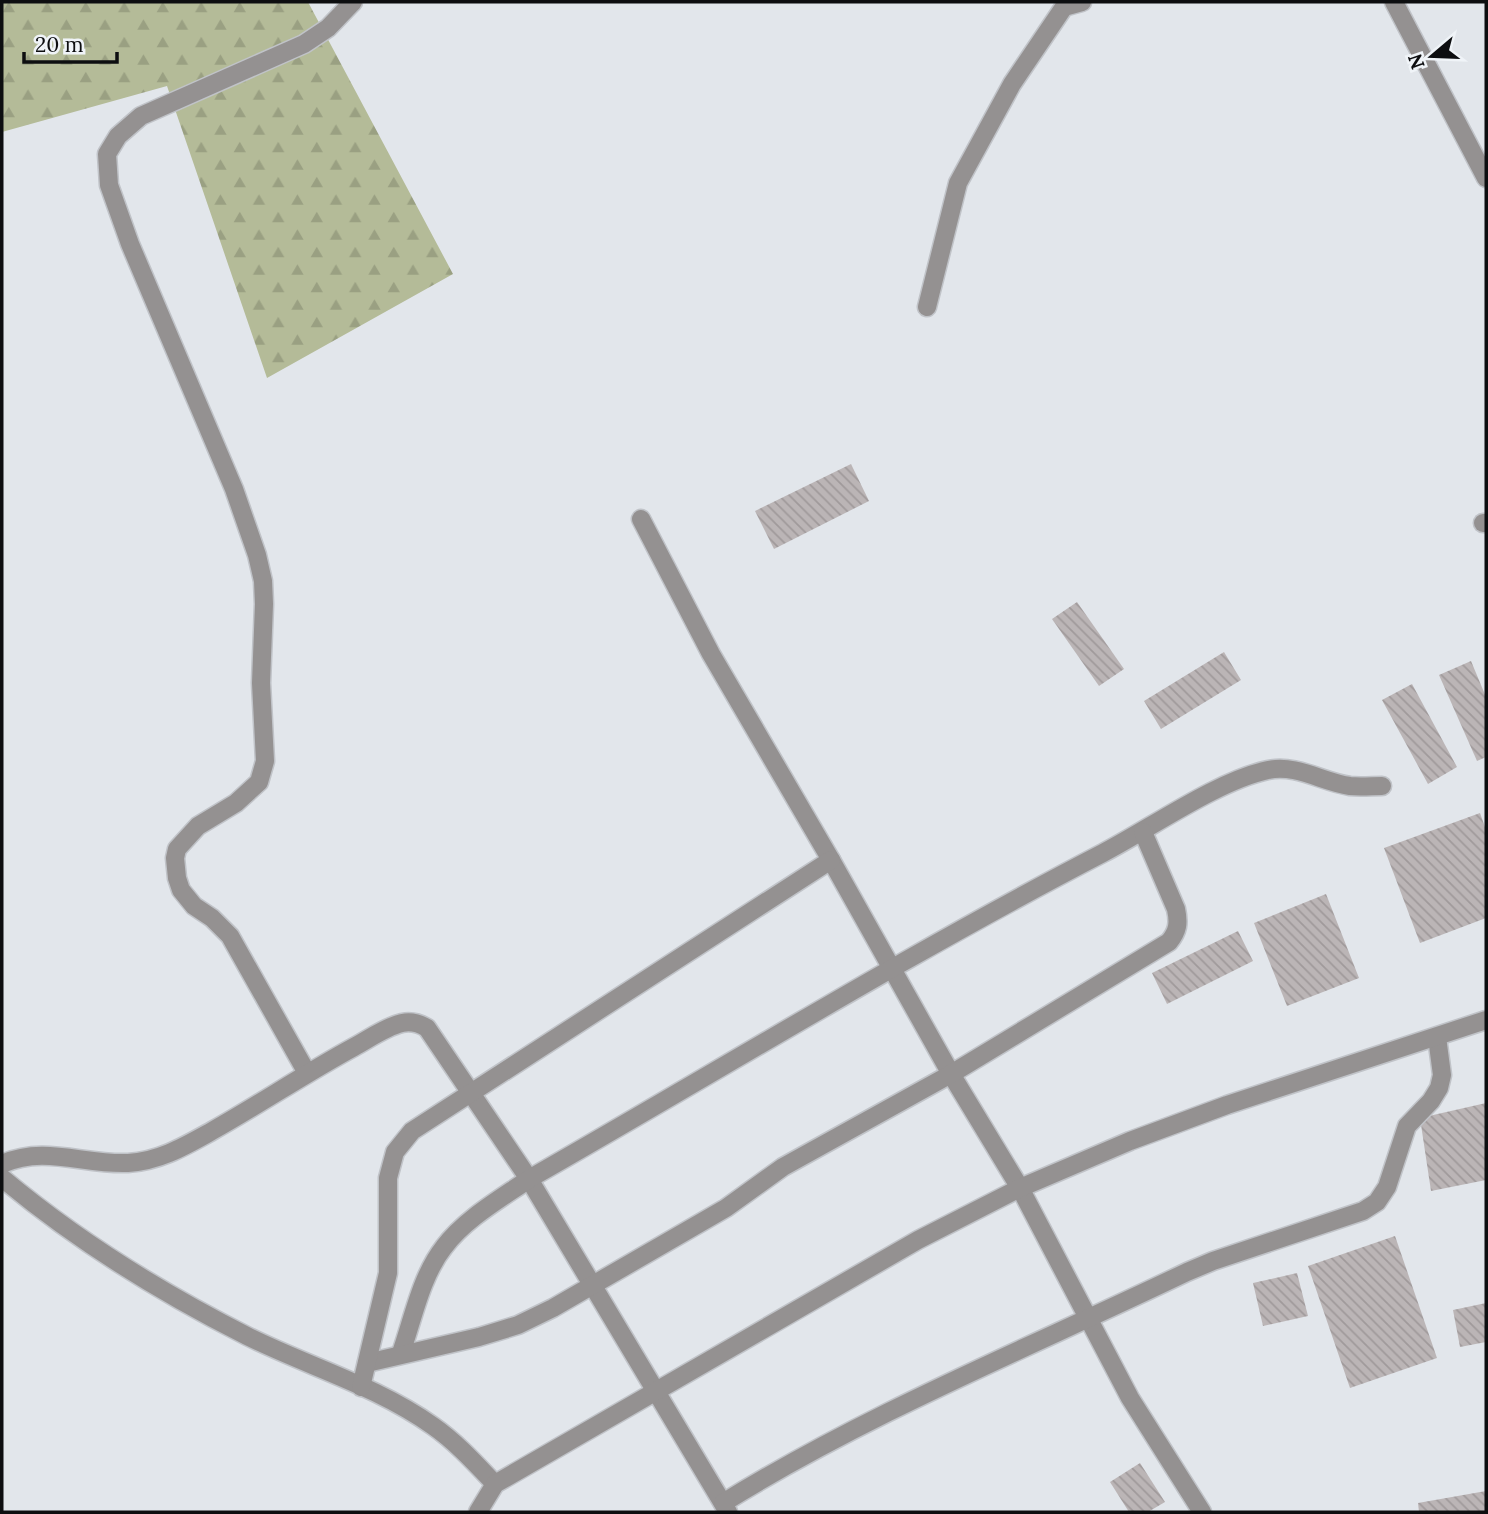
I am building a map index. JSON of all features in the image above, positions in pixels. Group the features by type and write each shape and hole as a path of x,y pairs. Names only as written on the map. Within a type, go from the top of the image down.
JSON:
{"street":[{"path":"307,1073 230,936 194,906 181,890 177,878 177,849 198,826 236,803 259,782 265,761 261,683 263,581 234,489 130,244 108,185 107,154 118,136 141,116 304,44 328,28 353,2"},
{"path":"927,307 958,183 1012,84 1056,18 1064,7 1082,2"},
{"path":"1394,2 1486,178"},
{"path":"641,520 711,654 893,968 951,1074 1020,1188 1129,1398 1202,1512"},
{"path":"401,1353 427,1276 444,1247 467,1225 529,1179 893,968 1200,799 1244,778 1269,770 1290,769 1351,786 1382,786"},
{"path":"367,1363 518,1325 593,1286 726,1208 783,1167 951,1074 1169,942 1175,934 1178,922 1176,909 1143,832"},
{"path":"361,1387 388,1273 388,1178 395,1152 412,1130 831,860"},
{"path":"478,1512 495,1484 906,1246 1020,1188 1130,1141 1227,1105 1486,1020"},
{"path":"2,1164 17,1157 37,1154 103,1163 155,1159 173,1153 307,1073 394,1026 411,1021 427,1028 529,1179 726,1507 784,1465 859,1426 1213,1261 1340,1220 1377,1202 1387,1187 1406,1126 1431,1101 1439,1088 1443,1075 1437,1037"},
{"path":"2,1178 47,1213 147,1282 247,1336 361,1387 433,1426 463,1451 495,1484"}],"green space":[{"path":"2,2 308,2 453,274 267,378 167,86 2,132"}],"building":[{"path":"851,464 869,501 774,549 755,511"},
{"path":"1077,602 1124,669 1099,686 1052,619"},
{"path":"1224,652 1241,680 1161,729 1144,701"},
{"path":"1471,661 1486,697 1486,757 1477,761 1439,675"},
{"path":"1412,684 1457,767 1428,784 1382,700"},
{"path":"1480,813 1486,830 1486,918 1420,943 1384,848"},
{"path":"1326,894 1359,978 1287,1006 1254,923"},
{"path":"1238,931 1253,961 1167,1004 1152,973"},
{"path":"1486,1103 1486,1180 1431,1191 1420,1118"},
{"path":"1395,1236 1437,1358 1350,1388 1308,1266"},
{"path":"1297,1273 1308,1316 1263,1326 1253,1283"},
{"path":"1486,1303 1486,1342 1460,1347 1453,1310"},
{"path":"1140,1463 1165,1502 1148,1512 1129,1512 1110,1482"},
{"path":"1486,1491 1486,1512 1419,1512 1418,1503"}]}
